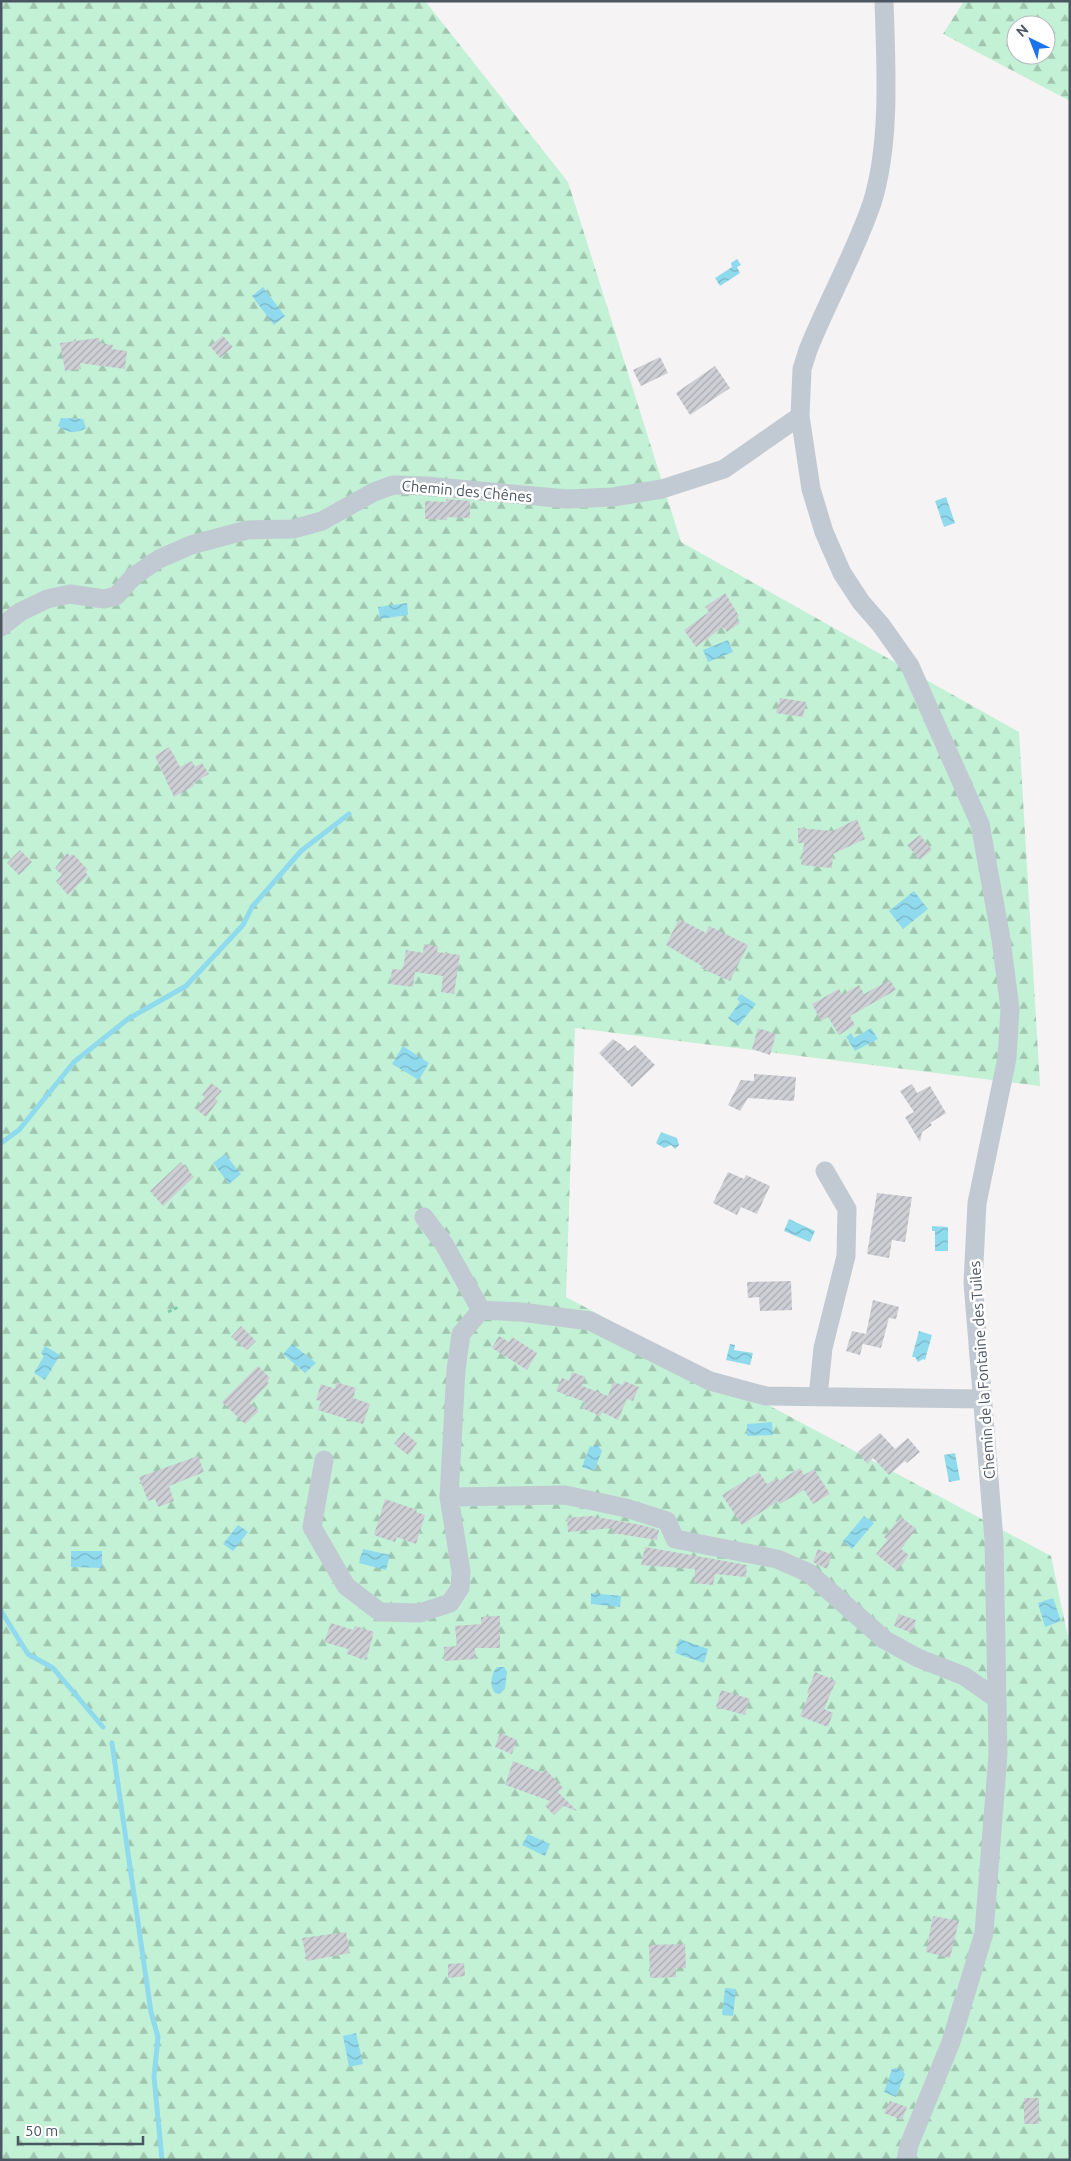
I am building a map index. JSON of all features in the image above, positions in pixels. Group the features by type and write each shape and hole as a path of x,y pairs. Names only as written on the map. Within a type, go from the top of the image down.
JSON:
{"street":[{"name":"Chemin de la Fontaine des Tuiles","path":"884,1 885,110 880,167 872,202 863,226 808,350 802,369 800,416 811,489 824,532 842,573 861,602 881,625 910,666 965,787 981,834 1001,939 1010,1009 1007,1058 976,1203 973,1282 994,1540 998,1754 984,1933 951,2042 909,2146 906,2160"},
{"name":"Chemin des Chênes","path":"1,627 20,612 46,599 70,594 104,600 116,596 134,576 159,559 191,545 247,530 293,529 322,520 374,492 394,485 427,486 567,499 612,497 662,489 724,469 800,416"},
{"path":"818,1397 823,1348 846,1256 847,1209 825,1171"},
{"path":"424,1217 444,1244 481,1310"},
{"path":"481,1310 521,1312 590,1322 710,1381 766,1396 982,1399"},
{"path":"324,1460 312,1527 346,1586 380,1612 420,1613 450,1603 460,1588 461,1572 449,1497 456,1370 461,1334 481,1310"},
{"path":"449,1497 565,1495 626,1508 667,1521 675,1539 777,1559 809,1573 885,1640 918,1658 964,1676 997,1699"}],"path":[{"path":"168,1312 178,1307"}],"green space":[{"path":"1,1 425,1 568,182 681,542 1019,732 1040,1086 575,1028 566,1297 1051,1556 1070,1647 1070,2160 1,2160"},
{"path":"964,1 1070,1 1070,101 943,34"}],"water":[{"path":"737,259 741,265 737,267 740,273 720,286 715,278 732,267 731,263"},
{"path":"263,287 285,316 274,325 252,296"},
{"path":"61,418 83,419 86,428 75,432 65,430 58,426"},
{"path":"946,497 955,523 944,527 935,501"},
{"path":"407,603 408,615 380,619 378,607"},
{"path":"728,640 733,652 708,662 703,650"},
{"path":"914,891 928,909 903,929 889,911"},
{"path":"741,994 756,1004 738,1026 728,1018 740,1002 737,999"},
{"path":"871,1028 878,1039 855,1051 846,1037 851,1033 854,1038"},
{"path":"403,1046 429,1063 419,1080 392,1064"},
{"path":"661,1132 677,1138 679,1145 675,1149 671,1145 664,1148 656,1143"},
{"path":"225,1154 241,1174 229,1184 213,1163"},
{"path":"789,1219 815,1231 810,1242 784,1231"},
{"path":"932,1226 948,1227 948,1251 935,1251 935,1231 932,1231"},
{"path":"919,1331 932,1335 925,1360 923,1359 918,1362 915,1357 912,1357"},
{"path":"292,1344 316,1363 305,1373 283,1354"},
{"path":"730,1344 735,1345 734,1350 753,1353 750,1365 726,1360"},
{"path":"45,1346 60,1355 45,1380 34,1373 44,1356 41,1353"},
{"path":"772,1422 773,1435 747,1436 747,1424"},
{"path":"598,1445 602,1451 594,1471 582,1467 590,1446 593,1447"},
{"path":"955,1453 960,1480 949,1482 944,1455"},
{"path":"864,1516 874,1523 852,1549 843,1541"},
{"path":"238,1525 248,1532 233,1551 223,1544"},
{"path":"363,1549 390,1555 386,1570 359,1563"},
{"path":"71,1551 102,1551 102,1568 71,1567"},
{"path":"591,1593 621,1596 620,1607 591,1604"},
{"path":"1053,1598 1061,1621 1045,1627 1038,1603"},
{"path":"680,1639 708,1649 704,1663 675,1653"},
{"path":"497,1667 504,1667 507,1672 505,1689 499,1694 495,1693 491,1684 492,1676"},
{"path":"528,1834 550,1844 545,1856 522,1845"},
{"path":"725,1988 736,1989 733,2016 722,2015"},
{"path":"356,2033 363,2064 349,2067 343,2036"},
{"path":"892,2069 901,2069 905,2074 896,2097 884,2092"}],"building":[{"path":"223,336 233,347 220,358 210,346"},
{"path":"99,338 100,343 113,345 112,349 127,351 125,369 80,363 81,369 65,371 60,343"},
{"path":"660,357 668,373 641,386 633,370"},
{"path":"715,366 730,388 690,415 676,393"},
{"path":"446,499 470,501 470,518 447,517 447,520 425,519 425,501 446,502"},
{"path":"725,593 739,616 736,618 740,623 727,632 723,627 696,647 684,630 709,612 705,607"},
{"path":"780,698 806,702 803,717 776,713"},
{"path":"169,747 180,767 192,761 195,767 202,763 209,774 193,783 194,786 174,797 155,756"},
{"path":"857,819 865,839 833,854 832,868 801,865 804,843 798,843 798,828 833,831"},
{"path":"920,835 932,850 920,860 907,845"},
{"path":"20,850 32,862 19,875 7,863"},
{"path":"67,853 70,856 73,854 88,870 85,872 88,875 68,895 56,881 62,875 55,868"},
{"path":"679,919 706,933 709,926 748,945 730,981 701,968 702,966 666,945"},
{"path":"424,944 438,946 437,952 460,955 454,994 441,992 443,976 415,972 413,987 390,984 392,969 403,970 406,950 423,953"},
{"path":"890,980 896,990 850,1016 855,1025 839,1035 828,1017 821,1021 812,1004 839,989 842,995 859,985 864,994"},
{"path":"758,1028 776,1034 770,1055 752,1049"},
{"path":"613,1039 628,1051 635,1045 655,1065 632,1087 599,1053"},
{"path":"754,1074 796,1077 794,1101 748,1098 740,1111 728,1105 741,1080 754,1081"},
{"path":"211,1083 222,1091 215,1098 218,1101 206,1117 196,1109 205,1097 202,1095"},
{"path":"912,1084 917,1093 930,1086 946,1113 930,1123 932,1125 922,1132 920,1142 905,1117 914,1112 900,1091"},
{"path":"181,1162 194,1177 163,1206 150,1191"},
{"path":"728,1172 744,1179 746,1175 770,1186 757,1214 741,1207 737,1215 713,1203"},
{"path":"877,1193 912,1197 905,1242 892,1240 889,1258 867,1254"},
{"path":"791,1281 792,1310 760,1311 759,1297 748,1298 747,1282"},
{"path":"873,1300 899,1307 896,1319 889,1318 881,1348 863,1344 865,1335 860,1355 846,1351 852,1331 866,1334"},
{"path":"241,1326 256,1341 247,1350 231,1337"},
{"path":"499,1336 509,1342 512,1337 537,1353 527,1370 492,1348"},
{"path":"258,1366 270,1378 267,1382 269,1383 250,1403 259,1411 245,1424 222,1402"},
{"path":"572,1372 585,1377 582,1386 608,1396 613,1382 623,1385 624,1381 639,1387 633,1401 627,1399 618,1420 602,1412 600,1416 582,1408 585,1402 556,1391 562,1378 569,1381"},
{"path":"336,1382 356,1388 353,1398 370,1404 363,1424 318,1410 321,1401 316,1400 321,1384 335,1389"},
{"path":"404,1432 417,1443 408,1455 394,1444"},
{"path":"880,1433 895,1449 908,1438 920,1452 907,1463 905,1461 889,1475 873,1458 867,1464 858,1452"},
{"path":"198,1456 204,1472 169,1486 174,1501 158,1507 155,1499 148,1501 139,1477"},
{"path":"800,1468 804,1475 814,1469 830,1494 813,1504 804,1490 780,1504 778,1501 742,1525 722,1495 759,1472 767,1484 777,1478 779,1481"},
{"path":"385,1499 417,1510 416,1512 425,1515 416,1544 397,1537 395,1542 374,1535"},
{"path":"591,1516 659,1530 657,1540 612,1533 613,1528 568,1532 567,1518"},
{"path":"901,1517 916,1529 901,1549 909,1555 897,1571 876,1554 888,1540 884,1537"},
{"path":"645,1547 747,1565 746,1577 715,1574 713,1585 694,1583 695,1569 641,1565"},
{"path":"818,1549 832,1555 827,1569 813,1562"},
{"path":"899,1614 916,1620 912,1633 894,1626"},
{"path":"500,1616 500,1648 475,1648 475,1659 444,1661 444,1647 457,1646 455,1626 481,1624 481,1617"},
{"path":"331,1623 353,1630 355,1626 374,1632 366,1660 347,1654 348,1649 324,1642"},
{"path":"815,1672 836,1681 824,1709 833,1713 828,1727 800,1716"},
{"path":"721,1690 750,1699 745,1715 716,1707"},
{"path":"500,1733 517,1740 512,1754 495,1747"},
{"path":"513,1761 542,1773 545,1769 563,1788 558,1792 577,1811 563,1806 554,1815 545,1806 550,1801 505,1785"},
{"path":"933,1916 959,1921 950,1958 926,1952"},
{"path":"346,1932 350,1953 307,1961 302,1938"},
{"path":"685,1944 686,1968 676,1968 676,1977 650,1978 649,1945"},
{"path":"464,1963 465,1976 448,1978 448,1964"},
{"path":"1024,2098 1039,2098 1039,2124 1024,2124"},
{"path":"890,2101 907,2107 902,2120 884,2113"}],"waterway":[{"path":"1,1143 19,1130 74,1062 128,1019 186,986 243,925 252,907 301,851 349,814"},
{"path":"1,1611 28,1654 53,1668 103,1727"},
{"path":"112,1743 151,2012 158,2037 154,2077 162,2160"}]}
